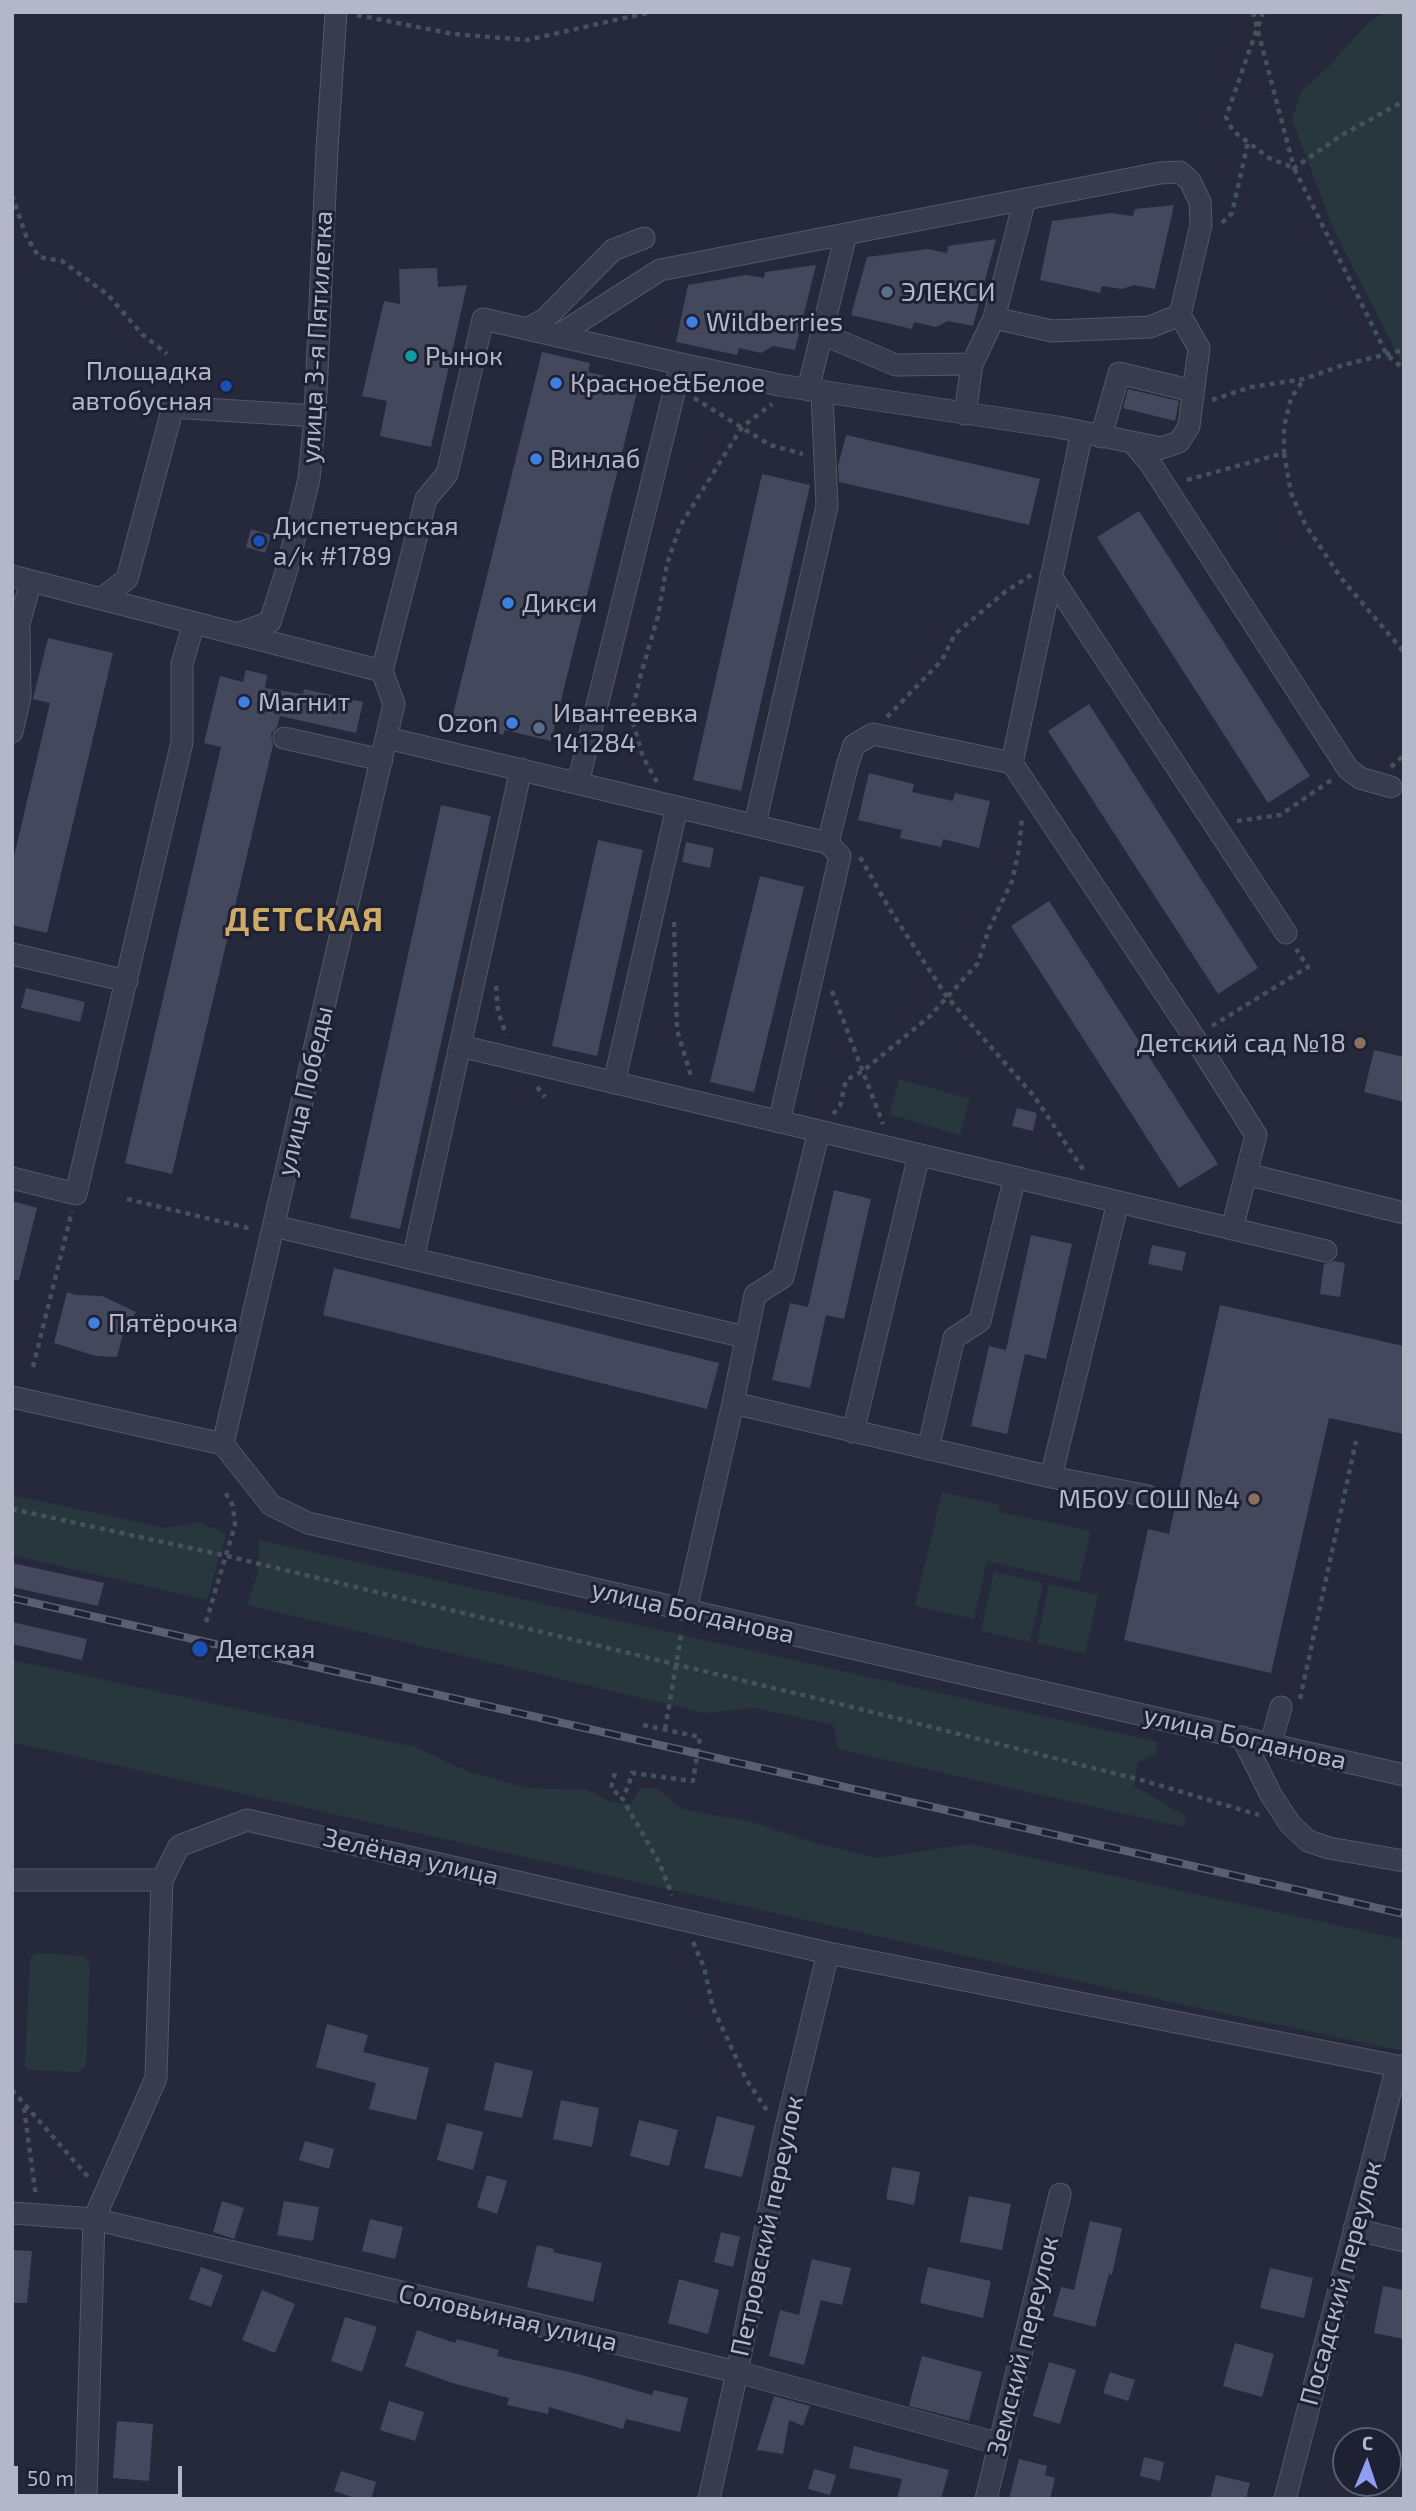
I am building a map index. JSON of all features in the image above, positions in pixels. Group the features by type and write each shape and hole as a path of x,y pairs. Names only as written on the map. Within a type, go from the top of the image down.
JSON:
{"street":[{"name":"улица 3-я Пятилетка","path":"237,634 270,622 302,515 309,479 315,416 327,149 345,13"},
{"path":"12,732 20,697 19,624 22,579 382,671 426,499 447,474 483,319 527,330 681,364 807,390 1091,434 1161,448 1179,442 1189,426 1199,348 1180,315 1200,225 1200,202 1190,181 1180,172 1160,173 660,270 557,336"},
{"path":"965,414 972,364 994,318 1025,199"},
{"path":"755,824 827,506 825,457 807,390 846,234"},
{"path":"527,330 545,319 613,250 644,238"},
{"path":"994,318 1052,331 1150,327 1180,315"},
{"path":"822,334 896,365 972,364"},
{"path":"578,783 681,364"},
{"path":"1018,772 1053,567 1091,434 1119,373 1193,399"},
{"path":"101,599 127,579 173,407 315,416"},
{"path":"1134,444 1166,487 1348,769 1360,778 1391,787"},
{"path":"1053,567 1286,933"},
{"path":"12,1178 76,1194 182,742 182,664 194,623"},
{"name":"улица Победы","path":"223,1444 394,704 382,671"},
{"path":"828,843 846,766 854,745 873,734 1018,772 1256,1135 1232,1229"},
{"path":"284,737 382,760"},
{"path":"387,738 578,783 669,799 828,843 840,856 779,1122"},
{"path":"413,1259 521,769"},
{"path":"614,1083 669,799"},
{"path":"12,954 127,981"},
{"path":"460,1046 1326,1251"},
{"path":"684,1620 755,1295 783,1277 819,1131"},
{"path":"853,1432 919,1154"},
{"path":"1246,1174 1404,1213"},
{"path":"928,1449 954,1338 980,1321 1015,1177"},
{"path":"1051,1477 1110,1200"},
{"path":"273,1230 413,1259 745,1336"},
{"path":"12,1397 223,1444"},
{"path":"733,1404 1051,1477 1148,1496"},
{"name":"улица Богданова","path":"223,1444 271,1505 308,1523 684,1620 1271,1743 1404,1774"},
{"path":"1271,1743 1289,1709"},
{"path":"1242,1737 1271,1795 1290,1825 1308,1841 1329,1848 1404,1861"},
{"name":"Зелёная улица","path":"162,1880 179,1846 247,1820 828,1953 1400,2066"},
{"path":"12,1880 162,1880 156,2078 93,2219 86,2499"},
{"name":"Петровский переулок","path":"709,2499 784,2136 828,1953"},
{"name":"Посадский переулок","path":"1285,2499 1354,2229 1400,2066"},
{"name":"Земский переулок","path":"986,2499 1060,2194"},
{"name":"Соловьиная улица","path":"12,2213 93,2219 737,2372 1000,2444"},
{"path":"1354,2229 1404,2241"}],"path":[{"path":"345,13 453,34 527,40 651,12"},
{"path":"1253,12 1294,168 1387,355 1404,369"},
{"path":"1263,12 1226,117 1233,131 1269,158 1294,168"},
{"path":"1294,168 1342,135 1404,101"},
{"path":"1200,225 1221,224 1232,213 1248,142"},
{"path":"12,195 26,236 39,257 62,261 108,295 142,334 167,354"},
{"path":"1193,399 1304,379 1343,365 1404,351"},
{"path":"1304,379 1291,398 1284,427 1284,453 1291,493 1305,524 1341,578 1404,652"},
{"path":"676,386 770,445 825,457"},
{"path":"669,799 643,757 631,716 658,616 667,564 680,526 741,428 807,390"},
{"path":"1166,487 1284,453"},
{"path":"873,734 897,704 942,660 955,634 1005,592 1053,567"},
{"path":"1215,824 1280,815 1348,769"},
{"path":"819,1131 840,1106 846,1080 863,1071 930,1016 978,963 989,929 1012,881 1019,849 1018,772"},
{"path":"857,850 889,908 947,997 1034,1096 1110,1200"},
{"path":"673,913 676,936 677,1030 688,1071 705,1104"},
{"path":"818,954 892,1148"},
{"path":"1194,1037 1308,967"},
{"path":"495,975 498,1011 514,1059 545,1097"},
{"path":"33,1367 76,1194"},
{"path":"127,1199 273,1230"},
{"path":"1289,1709 1356,1441"},
{"path":"206,1622 234,1525 233,1506 224,1490"},
{"path":"12,1509 227,1556 857,1709 1132,1778 1290,1825"},
{"path":"666,1729 684,1620"},
{"path":"622,1798 632,1773 693,1781 700,1737 643,1725"},
{"path":"615,1773 611,1788 622,1798 659,1862 704,1967 713,2008 746,2079 784,2136"},
{"path":"12,2091 104,2195"},
{"path":"24,2106 38,2215"}],"shaded area":[{"path":"1386,12 1404,12 1404,367 1334,230 1292,120 1301,92 1369,22"},
{"path":"899,1079 970,1099 960,1135 889,1114"},
{"path":"942,1492 1000,1505 999,1512 1091,1531 1079,1582 987,1561 974,1619 915,1606"},
{"path":"12,1495 166,1528 199,1522 226,1534 207,1600 12,1555"},
{"path":"259,1540 1158,1742 1155,1754 1138,1762 1134,1786 1187,1817 1183,1827 838,1749 833,1725 755,1708 705,1713 247,1605 258,1573"},
{"path":"994,1572 1043,1583 1030,1642 981,1631"},
{"path":"1049,1584 1098,1595 1085,1654 1037,1643"},
{"path":"12,1660 415,1747 469,1772 527,1788 588,1790 608,1801 630,1805 640,1788 657,1788 682,1809 752,1822 815,1843 877,1858 969,1844 1404,1940 1404,2051 1207,2010 12,1742"},
{"path":"35,1953 83,1956 90,1963 86,2067 77,2072 28,2070 25,2066 30,1959"}],"building":[{"path":"1174,205 1155,289 1134,285 1122,289 1102,286 1100,293 1040,280 1052,221 1111,213 1133,216 1135,209"},
{"path":"996,239 973,326 948,321 936,327 914,322 912,329 851,315 867,257 928,249 947,253 948,246"},
{"path":"816,265 795,350 773,346 761,353 739,348 737,355 676,342 688,285 746,275 764,278 765,272"},
{"name":"Рынок","path":"437,268 438,287 467,285 431,447 380,436 387,401 362,396 384,301 400,304 399,269"},
{"path":"542,352 590,363 588,372 639,384 551,741 505,730 503,735 451,722"},
{"path":"1128,389 1179,401 1175,421 1123,408"},
{"path":"846,435 1040,479 1029,525 839,482 838,466"},
{"path":"762,474 810,485 741,791 693,780"},
{"path":"1139,511 1310,776 1268,803 1097,537"},
{"path":"251,529 271,535 265,553 246,547"},
{"path":"48,638 113,653 47,933 12,925 12,865 50,703 33,699"},
{"path":"246,670 267,675 265,688 303,694 304,689 363,702 356,733 280,716 277,727 271,734 273,745 172,1174 125,1163 221,747 204,743 220,676 243,682"},
{"path":"1089,704 1258,968 1218,994 1048,731"},
{"path":"869,773 914,784 912,792 953,801 955,793 990,801 979,848 943,839 941,847 900,838 902,830 858,820"},
{"path":"441,805 491,816 400,1229 350,1218"},
{"path":"598,840 643,850 597,1056 552,1046"},
{"path":"686,842 714,848 710,868 682,862"},
{"path":"760,876 804,887 754,1092 710,1082"},
{"path":"1049,901 1218,1164 1179,1188 1011,926"},
{"path":"26,988 85,1002 80,1022 21,1008"},
{"path":"1374,1050 1404,1057 1404,1102 1364,1092"},
{"path":"1017,1108 1037,1113 1033,1131 1012,1126"},
{"path":"834,1190 871,1199 844,1319 826,1315 810,1388 772,1380 790,1303 808,1307"},
{"path":"12,1201 37,1208 19,1280 12,1280"},
{"path":"1031,1235 1072,1244 1046,1359 1025,1354 1007,1434 971,1426 989,1346 1006,1350"},
{"path":"1152,1245 1186,1252 1182,1271 1148,1264"},
{"path":"1334,1261 1345,1263 1340,1297 1320,1294 1324,1264"},
{"path":"334,1268 719,1363 707,1409 323,1315"},
{"name":"Пятёрочка","path":"67,1292 102,1296 136,1312 123,1334 117,1357 96,1356 54,1343"},
{"path":"1220,1305 1404,1346 1404,1434 1329,1418 1271,1673 1124,1640 1148,1529 1169,1534"},
{"path":"12,1563 104,1583 98,1606 12,1587"},
{"path":"12,1622 87,1639 82,1660 12,1644"},
{"path":"327,2024 368,2035 363,2052 429,2068 416,2120 369,2109 376,2083 316,2067"},
{"path":"495,2062 533,2071 522,2118 484,2110"},
{"path":"561,2100 599,2108 592,2147 553,2139"},
{"path":"717,2116 755,2126 742,2177 704,2168"},
{"path":"639,2120 678,2130 669,2166 630,2156"},
{"path":"447,2123 483,2132 473,2170 437,2160"},
{"path":"305,2141 334,2149 329,2169 299,2160"},
{"path":"892,2167 920,2172 914,2205 886,2199"},
{"path":"487,2175 507,2181 497,2214 477,2207"},
{"path":"969,2196 1011,2204 1002,2250 960,2242"},
{"path":"222,2201 244,2208 234,2239 213,2232"},
{"path":"284,2201 319,2207 313,2241 277,2235"},
{"path":"370,2219 403,2227 395,2259 362,2251"},
{"path":"1090,2221 1122,2228 1112,2275 1109,2274 1095,2327 1053,2316 1061,2287 1074,2290"},
{"path":"721,2232 740,2237 733,2267 714,2262"},
{"path":"537,2245 554,2249 553,2252 602,2263 593,2302 527,2287"},
{"path":"12,2250 32,2251 27,2303 12,2303"},
{"path":"812,2259 851,2268 842,2305 821,2300 804,2365 769,2356 780,2310 799,2315"},
{"path":"201,2267 223,2275 211,2307 189,2299"},
{"path":"928,2267 991,2281 983,2318 920,2303"},
{"path":"1270,2268 1313,2278 1304,2318 1260,2308"},
{"path":"679,2279 719,2290 708,2334 668,2323"},
{"path":"1383,2286 1404,2290 1404,2339 1374,2333"},
{"path":"262,2290 295,2304 275,2353 242,2340"},
{"path":"345,2317 377,2327 362,2372 331,2361"},
{"path":"417,2330 455,2343 457,2339 499,2350 497,2356 578,2374 652,2395 654,2390 688,2398 680,2432 626,2419 623,2429 549,2407 548,2414 507,2405 509,2398 452,2383 405,2366"},
{"path":"1235,2343 1274,2354 1262,2397 1223,2386"},
{"path":"922,2356 982,2372 969,2421 909,2406"},
{"path":"1049,2362 1076,2370 1060,2424 1033,2416"},
{"path":"1110,2372 1135,2380 1128,2401 1103,2393"},
{"path":"774,2396 810,2406 803,2426 789,2420 783,2454 757,2450"},
{"path":"389,2401 424,2412 415,2441 380,2430"},
{"path":"117,2421 153,2424 149,2481 113,2478"},
{"path":"854,2446 949,2470 941,2499 897,2499 902,2479 849,2468"},
{"path":"1144,2457 1164,2462 1160,2481 1140,2476"},
{"path":"1019,2459 1047,2466 1045,2475 1055,2478 1050,2499 1009,2499"},
{"path":"814,2469 836,2475 830,2495 808,2489"},
{"path":"341,2471 376,2482 371,2499 358,2499 334,2491"},
{"path":"1216,2475 1250,2483 1246,2499 1210,2499"}],"railway":[{"path":"12,1598 1404,1914"}],"place":[{"name":"ЭЛЕКСИ","path":"887,292"},
{"name":"Wildberries","path":"692,322"},
{"name":"Рынок","path":"411,356"},
{"name":"Красное&Белое","path":"556,383"},
{"name":"Площадка автобусная","path":"226,386"},
{"name":"Винлаб","path":"536,459"},
{"name":"Диспетчерская а/к #1789","path":"259,541"},
{"name":"Дикси","path":"508,603"},
{"name":"Магнит","path":"244,702"},
{"name":"Ozon","path":"512,723"},
{"name":"Ивантеевка 141284","path":"539,728"},
{"name":"Детский сад №18","path":"1360,1043"},
{"name":"Пятёрочка","path":"94,1323"},
{"name":"МБОУ СОШ №4","path":"1254,1499"},
{"name":"Детская","path":"200,1649"}],"district":[{"name":"ДЕТСКАЯ","path":"305,920"}]}
